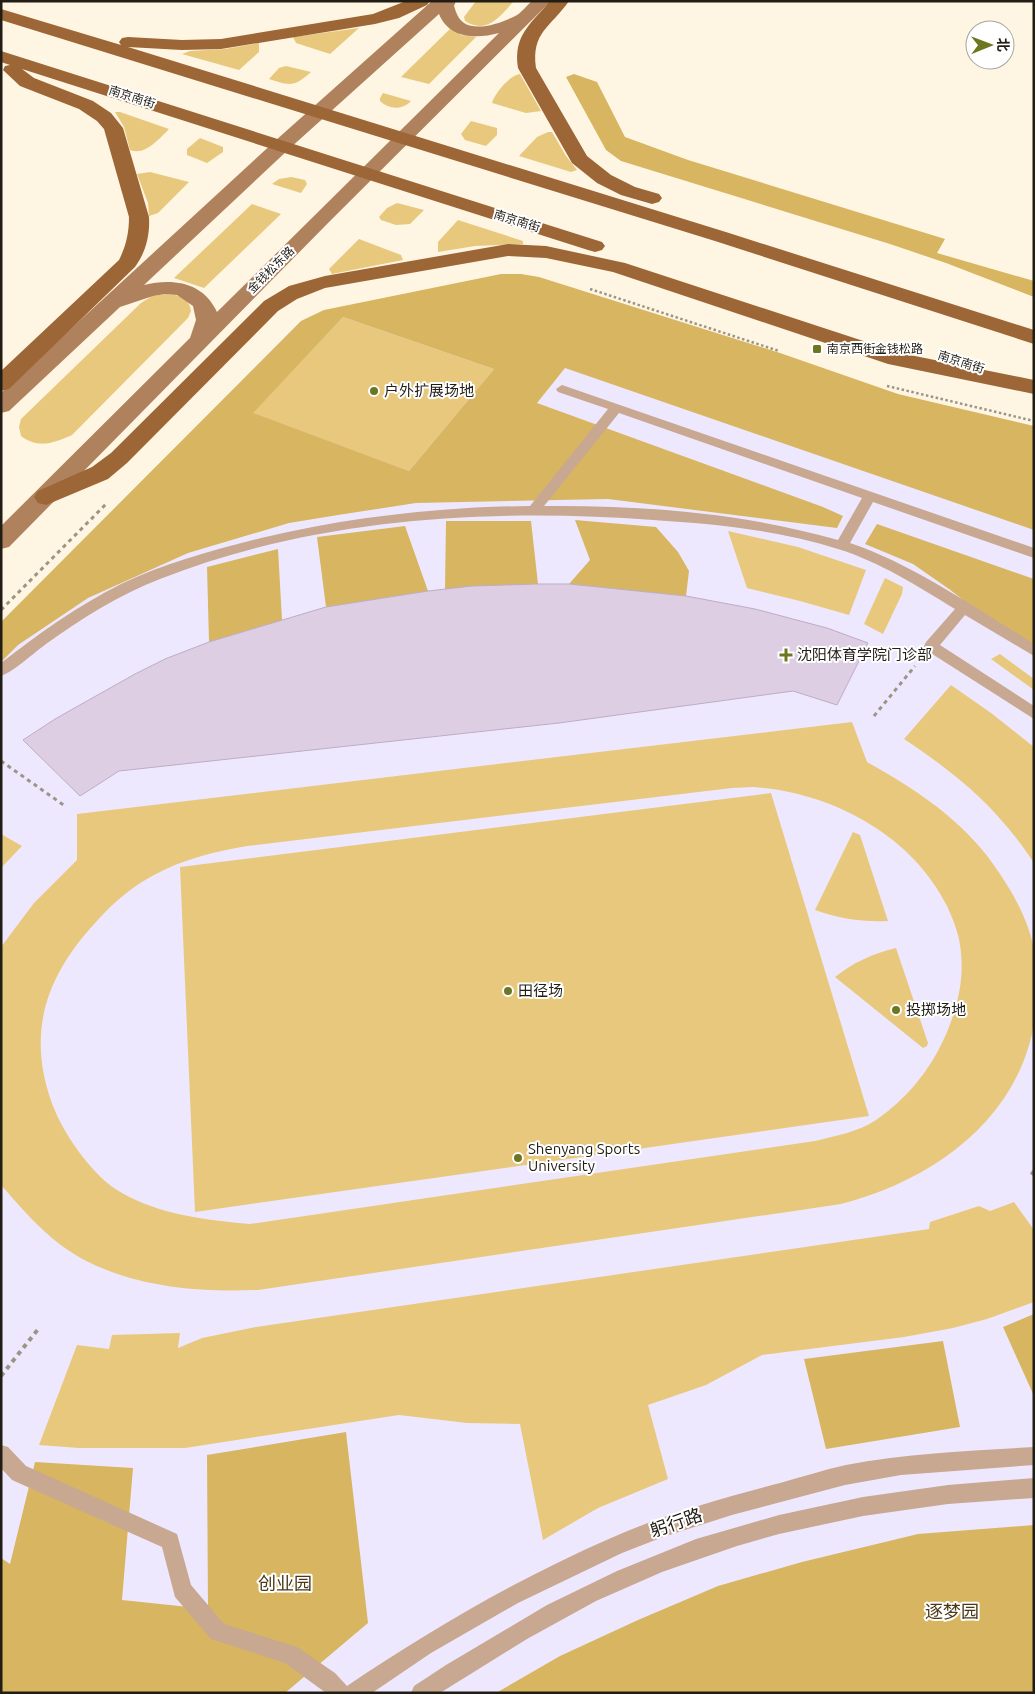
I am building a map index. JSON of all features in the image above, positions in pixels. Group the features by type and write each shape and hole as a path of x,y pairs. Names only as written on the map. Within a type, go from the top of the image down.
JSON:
{"main road":[{"path":"83,38 146,44 221,44 375,19 393,14 421,1"},
{"path":"1,406 282,145 443,1"},
{"path":"447,1 445,6 450,19 462,28 472,32 492,31 528,15"},
{"name":"金钱松东路","path":"1,541 542,1"},
{"path":"560,1 530,35 525,45 524,56 527,68 574,152 588,168 628,190 886,272 929,290 1012,330"},
{"path":"1,14 83,38 403,140 722,237 1034,337"},
{"path":"1,384 128,263 138,244 140,230 139,217 113,128 99,112 73,99 44,90 27,82 12,69 2,56"},
{"name":"南京南街","path":"2,56 1034,386"},
{"path":"46,497 100,473 119,458 271,306 286,294 305,286 325,282 508,250 546,252 618,267 896,359 1034,386"},
{"path":"107,307 152,290 166,288 188,291 196,295 206,310 205,330 198,344"}],"lane":[{"path":"562,389 1034,553"},
{"path":"534,510 616,408"},
{"path":"842,545 869,497"},
{"path":"1,670 68,621 112,595 163,573 216,555 313,530 372,521 430,514 534,510 588,510 736,523 770,528 842,545 889,565 1034,651"},
{"path":"963,608 931,646 1034,714"},
{"path":"1,1454 19,1472 170,1541 182,1590 218,1632 290,1654 328,1680 340,1693"},
{"name":"躬行路","path":"354,1693 424,1646 511,1596 617,1545 663,1527 732,1505 845,1475 901,1466 1034,1456"},
{"name":"躬行路","path":"421,1693 490,1649 574,1602 637,1573 694,1550 802,1518 882,1502 984,1490 1034,1488"}],"path":[{"path":"588,289 785,353"},
{"path":"878,383 925,396 1014,415 1034,422"},
{"path":"1,610 111,498"},
{"path":"874,716 931,646"},
{"path":"1,761 65,806"},
{"path":"1,1376 39,1328"}],"shaded area":[{"path":"476,1 514,1 498,18 486,25 480,26 465,21 464,17"},
{"path":"359,28 330,54 296,43 293,37"},
{"path":"451,28 461,35 476,37 429,84 401,77"},
{"path":"259,43 259,52 239,70 182,54 190,51 225,49"},
{"path":"286,66 311,72 292,84 269,79 279,68"},
{"path":"520,74 541,111 526,113 492,103 503,86"},
{"path":"383,93 411,101 404,106 396,108 388,106 380,101"},
{"path":"115,112 120,112 169,129 146,149 141,151 130,150 124,127"},
{"path":"471,121 497,128 497,135 486,146 465,140 461,134"},
{"path":"552,132 577,170 571,172 519,156 537,137"},
{"path":"200,138 223,147 223,152 207,163 187,155 187,149"},
{"path":"150,172 189,182 158,213 149,216 148,203 137,174"},
{"path":"291,177 305,180 307,184 301,193 272,184 279,179"},
{"path":"397,203 424,210 410,224 396,225 381,220 379,217 387,208"},
{"path":"252,204 281,214 204,288 174,278"},
{"path":"458,220 523,241 523,244 475,246 438,252 438,242"},
{"path":"359,239 401,255 403,260 332,274 329,269"},
{"path":"166,294 179,296 188,303 191,311 188,318 72,435 40,444 21,436 19,427 21,419 141,303 152,296"},
{"name":"Shenyang Sports University","path":"324,310 1034,462 1034,1693 1,1693 1,623 301,321"},
{"name":"户外扩展场地","path":"343,317 494,369 409,471 252,413"},
{"path":"728,531 798,547 866,570 849,615 747,588"},
{"path":"885,578 903,587 902,594 883,634 864,624"},
{"path":"1000,654 1034,679 1034,690 991,659"},
{"path":"951,685 991,713 1034,747 1034,863 1006,826 976,794 942,766 904,739"},
{"path":"852,722 867,762 927,800 963,829 994,864 1011,892 1027,925 1034,951 1034,1023 1032,1034 1021,1067 1005,1096 985,1122 961,1145 934,1165 904,1181 873,1194 841,1204 258,1290 204,1290 150,1283 123,1276 74,1254 38,1226 1,1185 1,947 34,903 77,860 77,814","holes":["753,787 811,798 839,808 891,838 913,858 932,881 947,906 958,935 962,965 960,987 952,1020 943,1041 923,1075 906,1095 887,1112 862,1128 815,1141 250,1224 184,1215 152,1207 122,1193 101,1177 81,1155 64,1130 53,1106 45,1080 41,1055 41,1031 45,1008 53,985 78,943 102,915 130,890 165,869 199,857 247,846 732,788"]},
{"name":"田径场","path":"771,793 869,1116 195,1212 180,867"},
{"path":"853,832 860,835 888,921 851,919 815,910"},
{"path":"1,834 22,846 1,868"},
{"name":"投掷场地","path":"896,948 928,1043 923,1048 835,977 864,959"},
{"path":"1014,1202 1034,1230 1034,1302 987,1319 953,1328 904,1337 762,1355 706,1385 648,1405 668,1479 598,1508 543,1540 520,1424 467,1423 399,1415 185,1448 79,1448 39,1445 77,1345 109,1349 112,1335 180,1333 178,1348 202,1338 256,1327 929,1229 930,1222 979,1206 990,1211"}],"green space":[{"path":"574,74 597,82 625,137 688,160 945,239 937,253 1034,281 1034,297 946,263 890,244 621,161 606,150 566,77"},
{"path":"501,274 521,274 539,277 780,353 898,394 1034,426 1034,530 565,368 537,403 823,507 843,516 837,528 608,499 416,503 338,515 289,523 188,553 88,598 18,645 1,662 1,622 301,321 324,310","holes":["343,317 494,369 409,471 253,413"]},
{"path":"575,520 656,527 678,552 689,571 686,596 569,584 590,560"},
{"path":"446,521 531,521 538,584 445,589"},
{"path":"877,524 1034,579 1034,655 949,589 913,564 865,544"},
{"path":"405,526 428,591 326,607 317,537"},
{"path":"278,549 282,620 209,642 207,567"},
{"path":"1034,1314 1034,1396 1003,1327"},
{"path":"943,1341 960,1427 826,1449 804,1359"},
{"name":"创业园","path":"346,1432 368,1623 285,1693 1,1693 1,1558 10,1564 35,1462 133,1468 122,1600 208,1609 207,1455"},
{"name":"逐梦园","path":"1034,1525 1034,1693 496,1693 560,1656 718,1586 802,1562 918,1534"}],"building":[{"path":"569,584 686,596 755,609 827,628 868,643 837,705 793,691 559,723 119,771 80,796 23,740 55,719 135,674 165,659 209,642 326,607 472,586"}],"place":[{"name":"南京西街金钱松路","path":"817,349"},
{"name":"户外扩展场地","path":"374,391"},
{"name":"沈阳体育学院门诊部","path":"786,655"},
{"name":"田径场","path":"508,991"},
{"name":"投掷场地","path":"896,1010"},
{"name":"Shenyang Sports University","path":"518,1158"}]}
